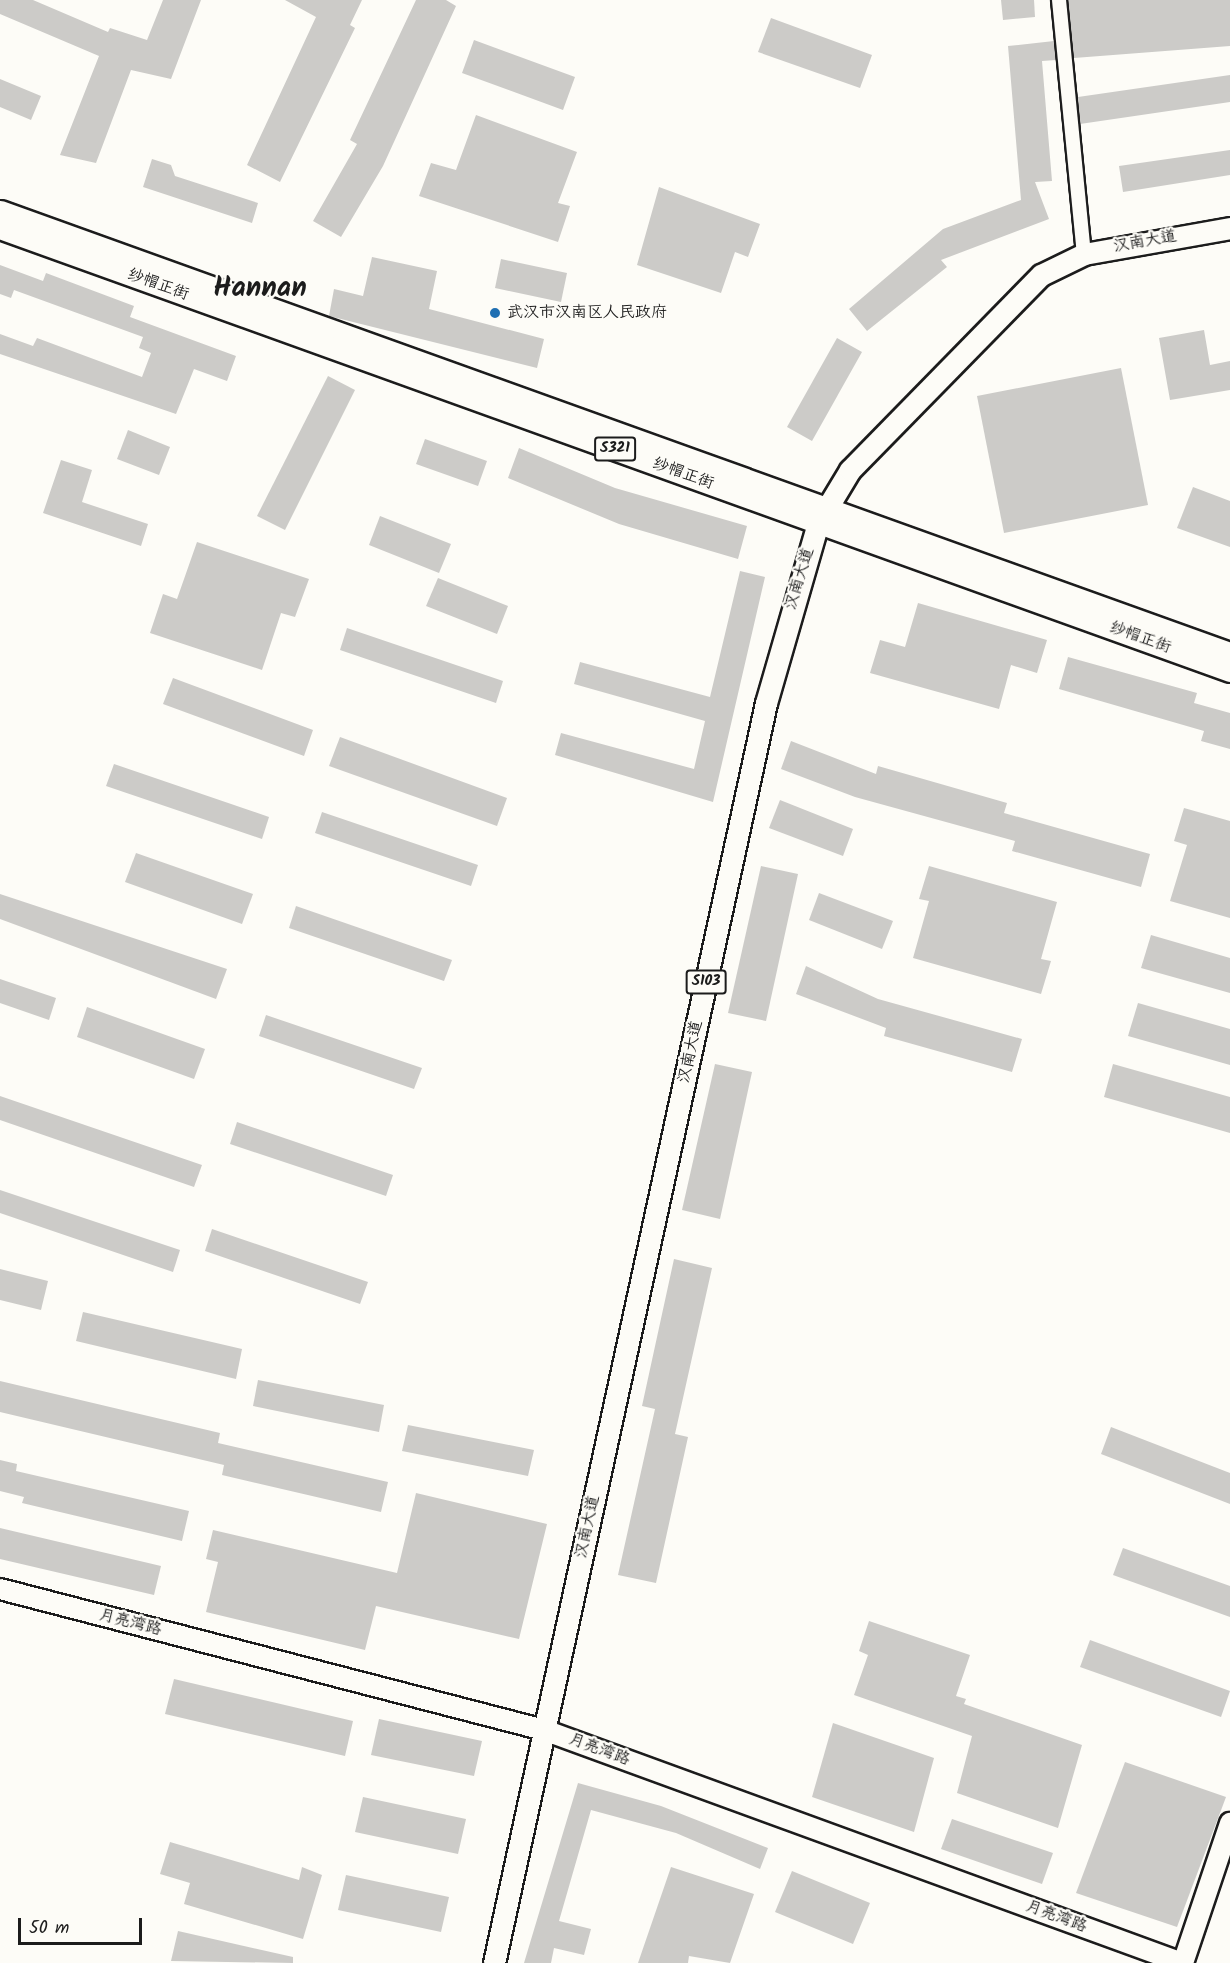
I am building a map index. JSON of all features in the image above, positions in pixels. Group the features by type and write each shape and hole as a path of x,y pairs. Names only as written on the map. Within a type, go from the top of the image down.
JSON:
{"main road":[{"name":"纱帽正街","path":"0,211 822,515 1230,670"},
{"name":"纱帽正街","path":"0,228 822,515 1230,653"},
{"name":"汉南大道","path":"494,1963 766,703 822,515 850,470 1041,275 1084,254 1230,228"}],"street":[{"path":"1059,0 1084,254"},
{"name":"月亮湾路","path":"0,1589 544,1730 1182,1963"},
{"path":"1182,1963 1230,1823"}],"building":[{"path":"0,0 33,0 108,32 110,28 147,40 163,0 201,0 171,79 131,70 96,163 60,155 99,56 0,14"},
{"path":"285,0 362,0 350,25 355,28 280,182 247,165 316,17"},
{"path":"416,0 446,0 456,6 383,166 341,237 313,221 357,144 350,140"},
{"path":"1001,0 1034,0 1035,17 1003,20"},
{"path":"1068,0 1230,0 1230,46 1074,58"},
{"path":"771,18 872,55 860,88 758,52"},
{"path":"474,40 575,77 563,110 462,73"},
{"path":"1054,41 1056,60 1042,61 1052,181 1035,182 1049,219 941,260 947,267 867,331 849,309 943,229 1021,200 1008,46"},
{"path":"1230,75 1230,102 1080,124 1078,97"},
{"path":"0,79 41,96 31,120 0,107"},
{"path":"476,115 577,152 558,203 570,206 558,242 419,196 431,163 456,170"},
{"path":"1230,150 1230,175 1123,192 1119,166"},
{"path":"152,159 171,165 175,176 258,203 252,223 143,187"},
{"path":"659,187 760,224 748,257 735,252 721,293 637,265"},
{"path":"372,257 437,271 429,309 544,339 537,368 329,316 334,289 363,296"},
{"path":"501,259 567,273 561,302 495,288"},
{"path":"0,265 43,281 46,273 134,306 130,317 236,356 227,381 194,369 176,414 0,354 0,334 33,346 37,338 142,377 151,353 139,348 143,337 14,290 11,298 0,294"},
{"path":"1204,330 1210,365 1230,361 1230,390 1170,400 1159,338"},
{"path":"837,338 862,352 812,441 787,427"},
{"path":"1121,368 1148,505 1004,533 977,396"},
{"path":"328,376 355,390 285,530 257,516"},
{"path":"128,430 170,447 159,475 117,459"},
{"path":"425,439 487,461 478,486 416,464"},
{"path":"519,448 615,488 747,526 738,559 619,524 508,478"},
{"path":"61,460 92,470 82,502 148,524 141,546 43,513"},
{"path":"1193,487 1230,501 1230,547 1177,528"},
{"path":"380,516 451,544 439,573 369,545"},
{"path":"197,542 309,579 295,617 281,613 262,670 150,633 163,594 177,599"},
{"path":"740,571 765,577 713,802 555,755 561,733 694,769 705,721 574,684 580,662 710,697"},
{"path":"438,578 508,606 497,634 426,606"},
{"path":"918,603 1047,640 1037,673 1011,665 999,709 870,673 880,640 905,647"},
{"path":"347,628 503,681 496,703 340,650"},
{"path":"1068,657 1197,693 1194,703 1230,713 1230,749 1201,741 1204,731 1059,689"},
{"path":"173,678 313,730 304,756 163,704"},
{"path":"340,737 507,798 497,826 329,766"},
{"path":"791,741 876,774 878,766 1007,803 1004,813 1150,854 1141,887 1012,851 1015,841 855,797 781,769"},
{"path":"114,764 269,817 262,839 106,786"},
{"path":"780,800 853,829 843,856 769,828"},
{"path":"1184,808 1230,821 1230,918 1170,901 1187,845 1174,841"},
{"path":"322,812 478,865 471,886 315,833"},
{"path":"136,853 253,894 242,924 125,882"},
{"path":"761,866 798,874 766,1021 728,1013"},
{"path":"929,866 1057,902 1041,959 1051,961 1041,994 913,958 929,901 919,899"},
{"path":"819,893 893,921 882,949 809,920"},
{"path":"0,894 227,969 216,999 0,919"},
{"path":"296,906 452,960 444,981 289,928"},
{"path":"1151,935 1230,958 1230,993 1141,968"},
{"path":"806,966 878,999 1022,1039 1012,1072 884,1036 886,1028 796,994"},
{"path":"0,979 56,998 49,1020 0,1003"},
{"path":"1138,1003 1230,1029 1230,1065 1128,1036"},
{"path":"87,1007 205,1049 194,1079 77,1037"},
{"path":"266,1015 422,1068 414,1089 259,1036"},
{"path":"715,1064 752,1072 720,1219 682,1210"},
{"path":"1113,1064 1230,1097 1230,1133 1104,1097"},
{"path":"0,1096 202,1165 194,1187 0,1120"},
{"path":"237,1122 393,1175 386,1196 230,1144"},
{"path":"0,1190 180,1250 173,1272 0,1213"},
{"path":"212,1229 368,1282 360,1304 205,1251"},
{"path":"674,1259 712,1268 675,1434 688,1437 656,1583 618,1575 655,1409 642,1406"},
{"path":"0,1269 48,1281 41,1310 0,1300"},
{"path":"83,1312 242,1349 236,1379 76,1341"},
{"path":"258,1380 384,1405 379,1432 253,1406"},
{"path":"0,1381 220,1433 218,1443 388,1482 381,1512 222,1475 224,1465 0,1412"},
{"path":"408,1425 534,1450 528,1476 402,1451"},
{"path":"1111,1427 1230,1473 1230,1504 1101,1454"},
{"path":"0,1460 17,1464 16,1471 189,1511 182,1541 22,1503 24,1497 0,1491"},
{"path":"416,1493 547,1524 519,1639 376,1606 365,1650 206,1612 218,1562 206,1559 213,1530 397,1573"},
{"path":"0,1528 161,1566 154,1595 0,1559"},
{"path":"1123,1548 1230,1586 1230,1617 1113,1575"},
{"path":"869,1621 970,1655 956,1696 966,1699 964,1704 1082,1745 1058,1828 957,1793 972,1736 854,1695 868,1655 859,1651"},
{"path":"1090,1640 1230,1691 1221,1717 1080,1667"},
{"path":"174,1679 353,1721 345,1756 165,1714"},
{"path":"379,1719 482,1741 474,1776 371,1755"},
{"path":"833,1723 934,1758 914,1832 812,1797"},
{"path":"1125,1762 1226,1797 1177,1927 1076,1893"},
{"path":"578,1783 661,1806 768,1848 760,1869 676,1833 591,1810 559,1921 591,1929 584,1955 554,1948 551,1963 524,1963"},
{"path":"363,1797 466,1819 458,1854 355,1832"},
{"path":"952,1819 1053,1853 1042,1884 941,1849"},
{"path":"170,1842 299,1880 302,1867 322,1875 303,1939 184,1904 190,1883 160,1874"},
{"path":"671,1867 754,1894 730,1963 689,1956 688,1963 638,1963"},
{"path":"792,1871 870,1903 853,1944 775,1912"},
{"path":"346,1875 449,1897 441,1932 338,1910"},
{"path":"178,1931 293,1957 293,1963 171,1961"}],"place":[{"name":"武汉市汉南区人民政府","path":"495,313"}],"district":[{"name":"Hannan","path":"260,289"}]}
